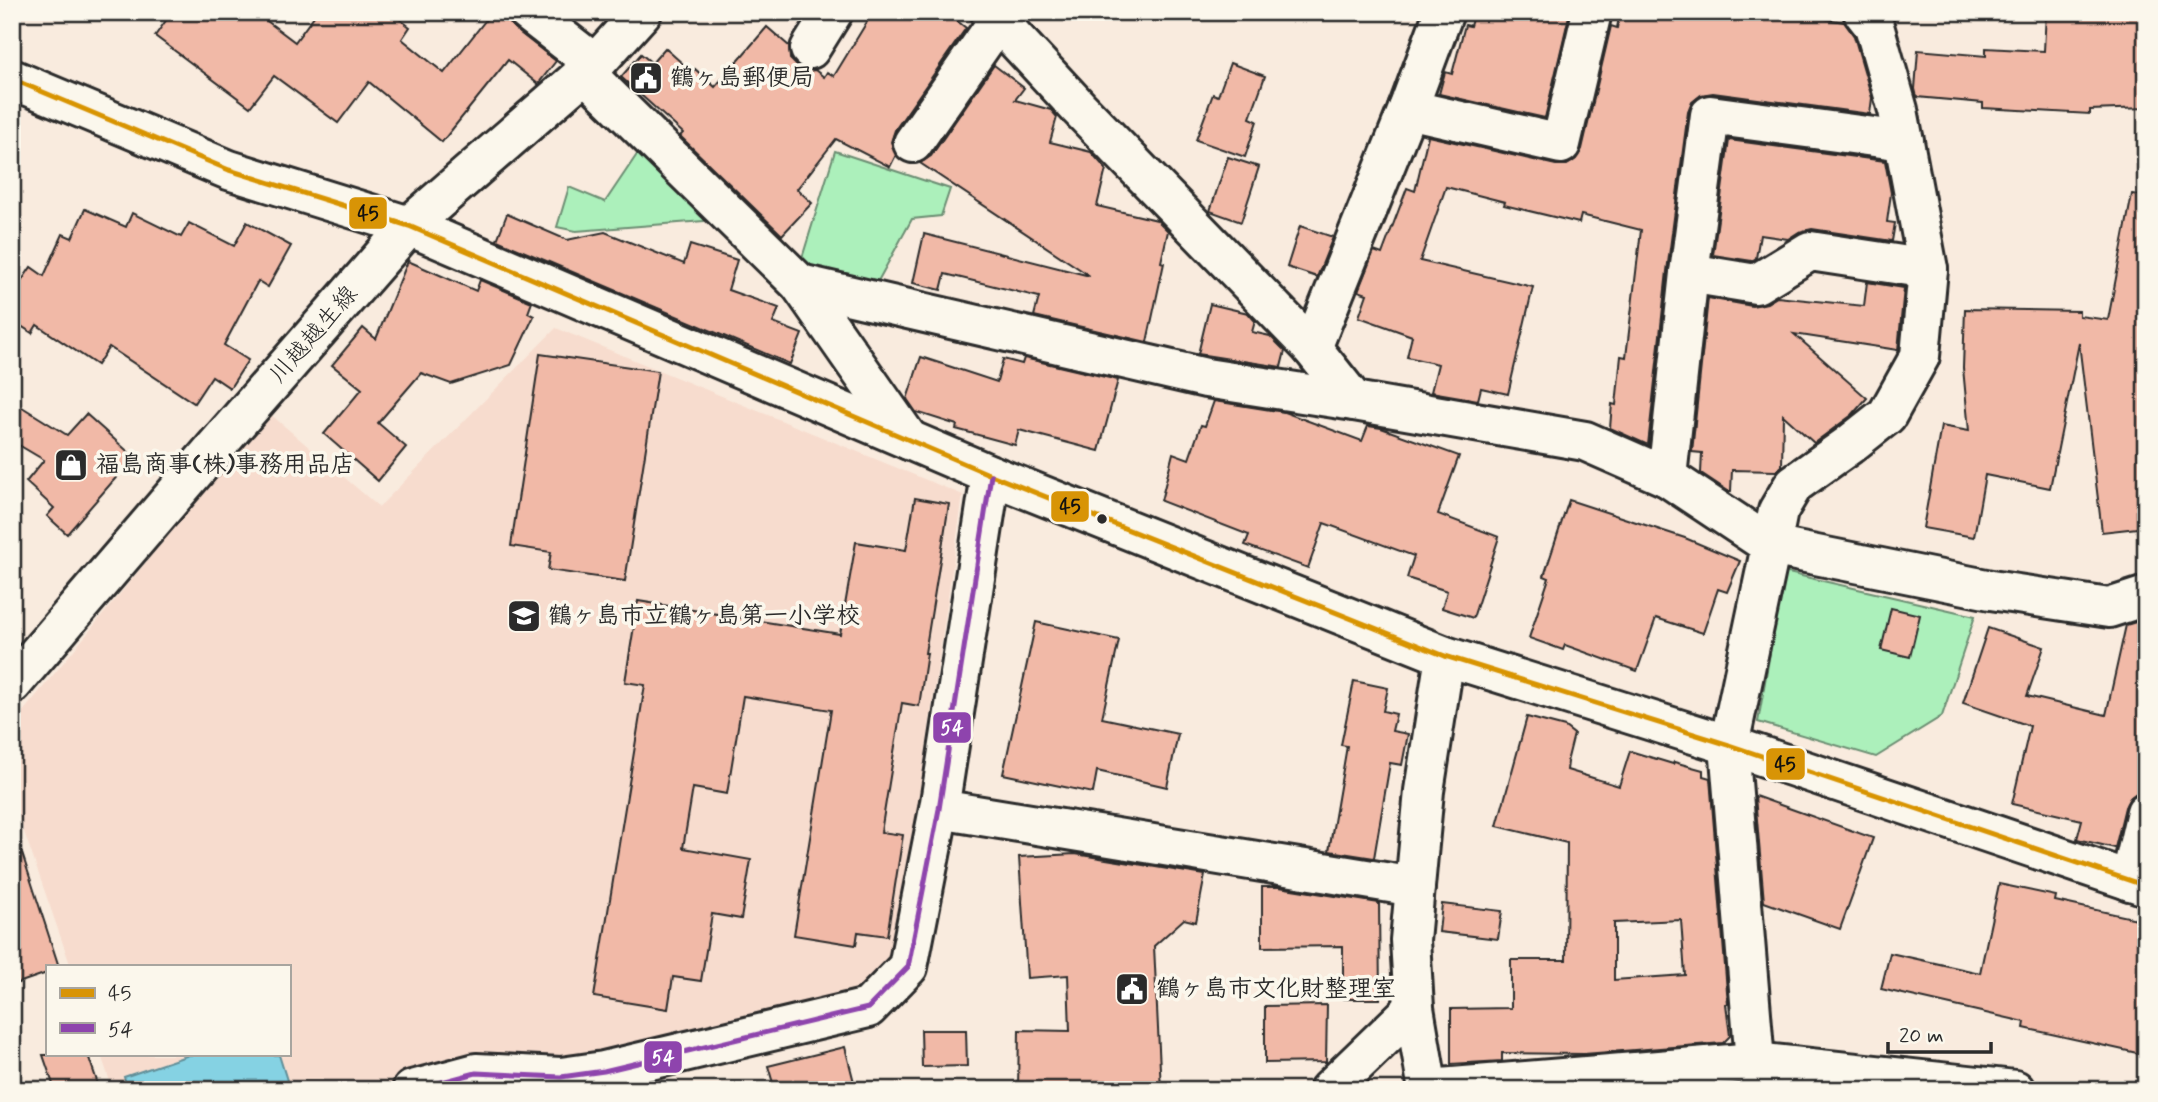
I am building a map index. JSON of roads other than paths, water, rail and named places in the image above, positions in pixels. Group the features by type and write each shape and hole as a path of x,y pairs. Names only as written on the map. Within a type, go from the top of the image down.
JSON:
{"street":[{"path":"528,12 590,69 800,284 909,440"},
{"name":"川越越生線","path":"12,684 409,226 590,69 642,12"},
{"path":"810,48 833,12"},
{"path":"1312,348 1444,12"},
{"path":"1408,108 1561,144 1592,12"},
{"path":"913,143 994,17 1312,348 1354,401"},
{"path":"1758,1076 1729,745 1778,511 1794,484 1886,415 1920,356 1928,269 1898,110 1872,17"},
{"path":"12,79 229,170 409,226 991,475 1445,656 1729,745 2138,884 2146,812"},
{"path":"1667,477 1689,273 1710,115 1904,141"},
{"path":"1689,273 1756,284 1810,251 1928,269"},
{"path":"800,284 1206,379 1354,401 1586,441 1667,477 1771,546 1991,590 2109,608 2146,596"},
{"path":"412,1090 476,1073 561,1077 604,1071 868,1008 908,967 939,809 991,475"},
{"path":"1445,656 1424,791 1409,940 1414,1008 1428,1089 1758,1076 2015,1090"},
{"path":"939,809 1415,887"},
{"path":"1329,1090 1414,1008"}],"water":[{"path":"186,1056 279,1056 290,1090 128,1090 124,1077"}],"place":[{"name":"鶴ヶ島郵便局","path":"646,78"},
{"name":"福島商事(株)事務用品店","path":"71,465"},
{"name":"鶴ヶ島市立鶴ヶ島第一小学校","path":"524,616"},
{"name":"鶴ヶ島市文化財整理室","path":"1132,989"}]}
